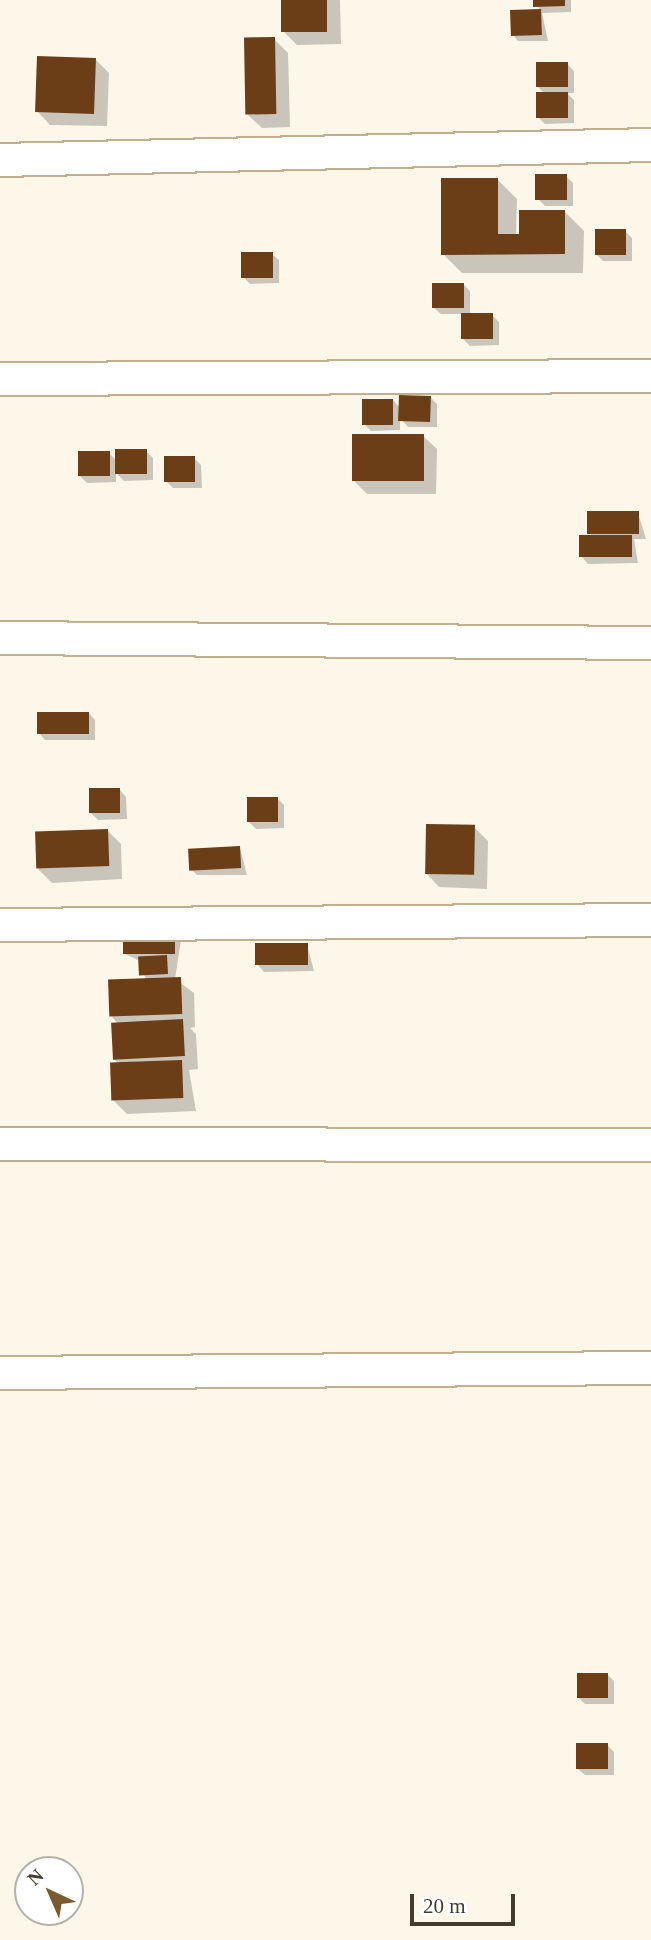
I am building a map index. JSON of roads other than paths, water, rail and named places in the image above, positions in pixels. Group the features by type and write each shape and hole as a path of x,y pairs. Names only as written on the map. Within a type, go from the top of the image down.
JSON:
{"street":[{"path":"0,160 651,145"},
{"path":"0,379 651,376"},
{"path":"0,638 651,643"},
{"path":"0,925 651,920"},
{"path":"0,1144 651,1144"},
{"path":"0,1373 651,1368"}]}
